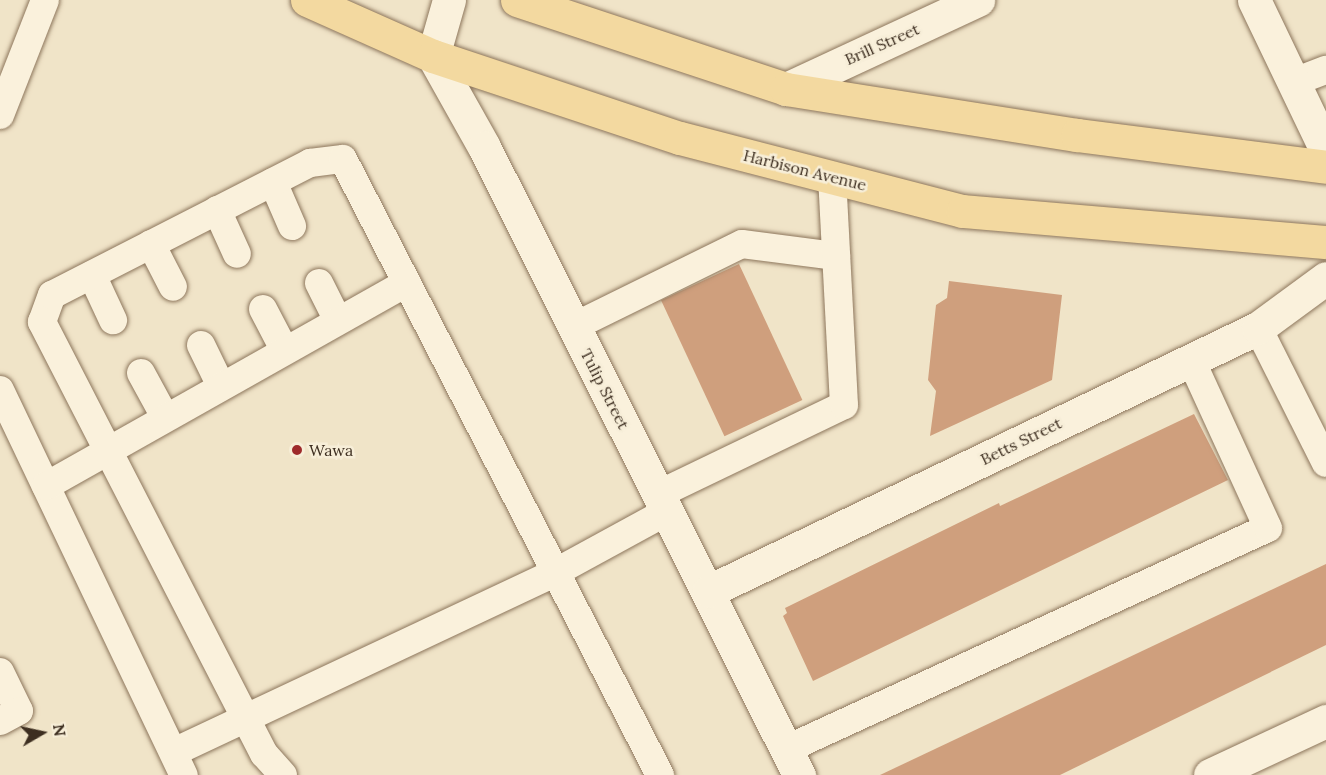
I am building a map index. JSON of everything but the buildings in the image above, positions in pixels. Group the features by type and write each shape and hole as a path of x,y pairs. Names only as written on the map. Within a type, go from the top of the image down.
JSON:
{"main road":[{"name":"Harbison Avenue","path":"307,0 433,56 680,138 963,211 1326,242"},
{"path":"517,0 786,89 1077,135 1326,167"}],"street":[{"path":"433,56 449,0"},
{"name":"Brill Street","path":"786,89 978,0"},
{"path":"1254,0 1326,150"},
{"name":"Tulip Street","path":"433,56 709,591 793,762"},
{"name":"Betts Street","path":"709,591 1258,328 1326,278"},
{"path":"1210,775 1326,721"}],"lane":[{"path":"0,115 45,0"},
{"path":"1294,82 1326,70"},
{"path":"283,775 264,754 244,717 42,322 52,295 310,163 343,159 660,775"},
{"path":"0,390 179,764 244,717 556,572 664,503 844,405 832,177"},
{"path":"273,182 292,226"},
{"path":"217,210 237,254"},
{"path":"151,244 173,287"},
{"path":"573,327 742,244 836,256"},
{"path":"92,275 113,320"},
{"path":"319,283 338,321"},
{"path":"46,486 107,449 407,283"},
{"path":"263,309 285,351"},
{"path":"1258,328 1326,463"},
{"path":"201,345 221,386"},
{"path":"793,762 1268,528 1191,360"},
{"path":"141,373 165,417"},
{"path":"0,672 19,711 0,721"}],"place":[{"name":"Wawa","path":"297,450"}]}
